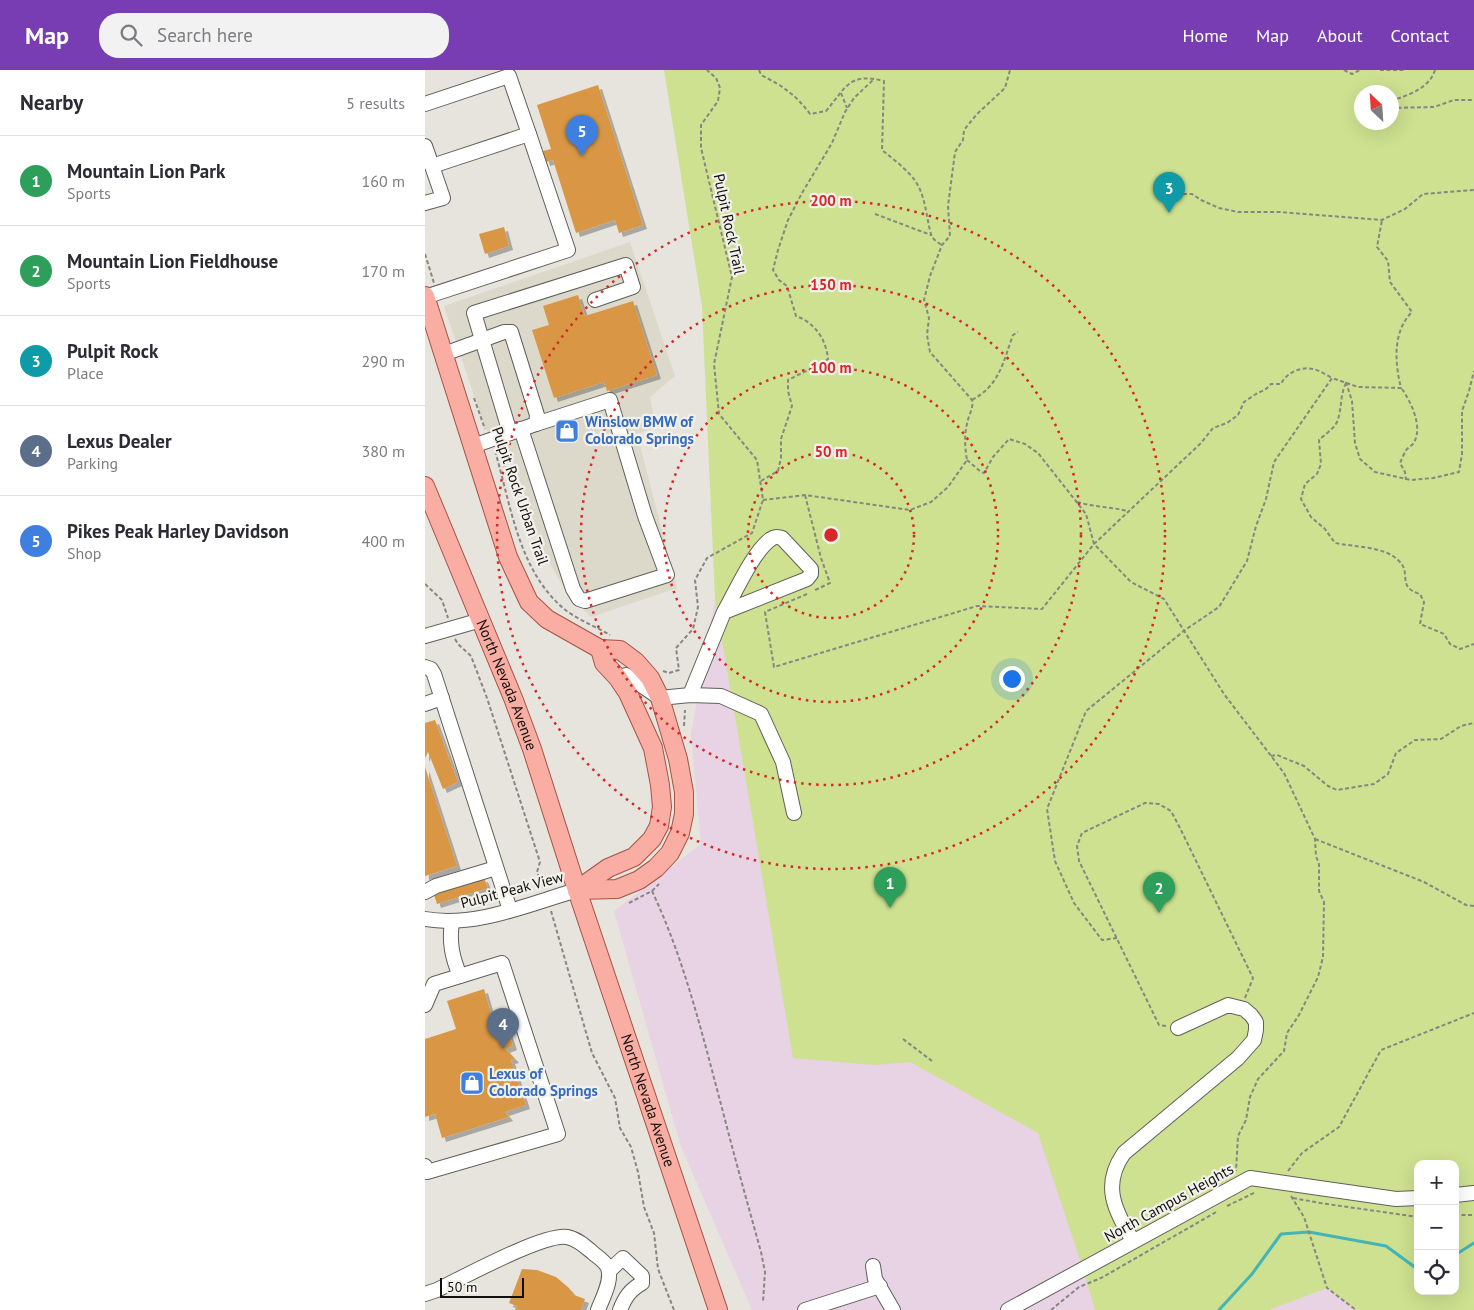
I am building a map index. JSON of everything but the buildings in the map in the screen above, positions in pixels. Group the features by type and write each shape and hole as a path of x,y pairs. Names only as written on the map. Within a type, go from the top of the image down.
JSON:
{"main road":[{"path":"429,295 443,354 508,557 529,602 547,619 600,649 620,650 636,662 650,678 660,698 678,759 684,792 684,814 679,833 670,853 656,868 639,880 617,889 577,890"},
{"name":"North Nevada Avenue","path":"425,486 513,698 532,749 577,890 718,1310"},
{"path":"577,890 608,868 634,857 652,839 659,826 662,807 653,748 628,693 618,678 604,663 600,649"}],"street":[{"path":"425,104 509,76 568,250 429,295"},
{"path":"432,166 529,134"},
{"path":"425,146 443,198 425,203"},
{"path":"473,446 489,440 516,431 536,424 610,400 645,516 667,574 585,601 579,599 573,588 516,431 482,340 474,313 626,266 633,287 595,300"},
{"path":"443,354 504,332 511,332 537,415 536,424"},
{"path":"690,695 724,612 756,555 770,539 775,537 782,538 811,569 811,574 807,579 724,612"},
{"path":"425,636 481,620"},
{"path":"425,667 431,669 434,674 510,910"},
{"path":"618,678 626,675 660,698 690,695 721,696 761,714 783,762 794,813"},
{"path":"425,704 442,698"},
{"path":"425,892 436,886 496,868"},
{"name":"Pulpit Peak View","path":"425,919 452,922 476,919 577,890"},
{"path":"452,922 450,938 452,954 460,976"},
{"path":"425,1005 434,984 502,963 558,1134 427,1172 425,1166"},
{"path":"1133,1241 1116,1208 1112,1194 1112,1183 1116,1167 1124,1153 1238,1058 1254,1040 1256,1030 1255,1022 1251,1015 1237,1006 1228,1005 1178,1028"},
{"name":"North Campus Heights","path":"1008,1310 1250,1178 1283,1189 1396,1199 1414,1198"},
{"path":"1459,1195 1474,1193"},
{"path":"425,1294 539,1242 560,1237 574,1239 585,1246 602,1260 609,1271 609,1279 598,1310"},
{"path":"609,1271 623,1258 642,1276 642,1283 625,1298 620,1310"},
{"path":"873,1266 875,1279 893,1310"},
{"path":"805,1310 880,1286"}],"path":[{"name":"Pulpit Rock Trail","path":"662,671 669,673 679,670 676,648 693,629 698,607 695,580 707,558 752,533 763,500 757,460 719,414 714,364 732,277 701,148 701,125 718,101 720,88 716,78 707,70"},
{"path":"759,70 761,75 782,85 811,114 826,112 847,84 861,79 884,81 883,150 916,182 927,209 931,235 941,245"},
{"path":"1010,70 1005,88 977,114 964,130 963,140 955,152 948,206 950,236 941,245 924,300 929,318 927,335 930,352 972,400 973,404 966,424 964,443 967,460 984,473 993,457 1009,439 1025,444 1038,453 1089,520 1094,544 1131,582 1164,599 1224,694 1284,773 1315,839 1316,856 1319,864 1319,891 1324,902 1323,957 1318,977 1299,1015 1287,1033 1284,1051 1258,1079 1250,1097 1246,1120 1238,1136 1236,1178"},
{"path":"1344,70 1352,74 1360,70"},
{"path":"1379,70 1405,70"},
{"path":"1399,98 1420,90 1434,74 1435,70"},
{"path":"760,481 778,471 781,458 781,439 792,406 788,391 788,380 817,367 828,359 826,345 821,334 806,320 796,316 787,286 779,280 773,270 778,250 788,220 832,143 847,108 873,79"},
{"path":"841,93 847,108"},
{"path":"1399,108 1434,107 1454,100 1474,100"},
{"path":"1170,194 1192,194 1219,208 1238,212 1279,212 1382,220 1405,209 1423,194 1474,190"},
{"path":"875,214 931,235"},
{"path":"1382,220 1377,247 1388,261 1391,282 1412,312 1405,319 1396,345 1398,376 1401,388 1410,400 1416,422 1416,434 1413,444 1407,448 1400,463 1405,472 1406,480"},
{"path":"425,254 429,295"},
{"path":"972,400 983,395 996,380 1013,334 1019,332"},
{"path":"774,667 977,606 1042,609 1094,544 1201,443 1213,428 1227,423 1238,415 1244,402 1271,384 1281,384 1283,379 1293,372 1302,368 1313,369 1358,387 1401,388"},
{"path":"1346,382 1352,401 1355,443 1360,459 1375,472 1406,480 1433,478 1459,472 1463,454 1462,411 1474,371"},
{"path":"1117,938 1102,940 1074,903 1055,861 1047,809 1086,711 1185,630 1219,607 1247,561 1256,526 1266,499 1274,462 1332,378"},
{"path":"1346,382 1342,391 1338,420 1332,429 1319,440 1321,464 1317,474 1305,484 1301,499 1311,517 1325,529 1335,543 1370,547 1399,560 1404,570 1405,584 1411,591 1420,594 1424,602 1420,624 1444,634 1450,644 1460,649 1474,644"},
{"name":"Pulpit Rock Urban Trail","path":"472,394 489,440 495,450 518,534 533,572 545,591 565,610 617,638"},
{"path":"763,500 805,495 910,510 931,502 948,488 967,460"},
{"path":"1077,502 1097,508 1108,506 1130,511"},
{"path":"425,584 441,600 458,644 471,656 487,698 540,862 537,872 540,879"},
{"path":"1271,756 1277,755 1303,766 1328,786 1337,790 1373,784 1387,774 1395,754 1415,740 1441,739 1461,726 1474,723"},
{"path":"1178,1028 1159,1025 1079,861 1077,846 1082,833 1145,803 1159,804 1171,811 1253,978 1245,997 1237,1006"},
{"path":"1315,839 1424,882 1466,906 1474,906"},
{"path":"652,891 663,914 679,958 705,1044 761,1252 765,1272 763,1302"},
{"path":"555,924 592,1053 615,1098 621,1128 631,1147 638,1172 644,1207 654,1233 658,1269 674,1310"},
{"path":"1283,1189 1288,1171 1302,1153 1339,1127 1381,1050 1474,1013"},
{"path":"903,1039 932,1061"},
{"path":"1283,1189 1292,1198 1304,1217 1327,1288 1356,1310"},
{"path":"1283,1189 1292,1198 1414,1216"},
{"path":"1051,1310 1079,1287 1101,1278 1223,1208 1258,1191"},
{"path":"1459,1216 1474,1215"}],"shaded area":[{"name":"Winslow BMW of Colorado Springs","path":"630,242 675,376 650,397 656,427 637,434 677,588 591,617 567,593 546,557 512,458 485,428 444,306"},
{"path":"1398,293 1474,1310 752,1310 680,1144 614,911 701,844 691,734 715,599 977,479"}],"green space":[{"path":"664,70 1474,70 1474,1310 1356,1310 1327,1288 1269,1310 1095,1310 1038,1133 910,1062 875,1065 793,1058 715,599 702,306"}],"waterway":[{"path":"1219,1310 1252,1274 1281,1234 1309,1232 1386,1246 1414,1267"},
{"path":"1459,1252 1474,1243"}],"place":[{"name":"Pikes Peak Harley Davidson","path":"582,156"},
{"name":"Pulpit Rock","path":"1169,213"},
{"name":"Winslow BMW of Colorado Springs","path":"567,431"},
{"name":"Mountain Lion Park","path":"890,908"},
{"name":"Mountain Lion Fieldhouse","path":"1159,913"},
{"name":"Lexus Dealer","path":"503,1049"},
{"name":"Lexus of Colorado Springs","path":"472,1083"}]}
